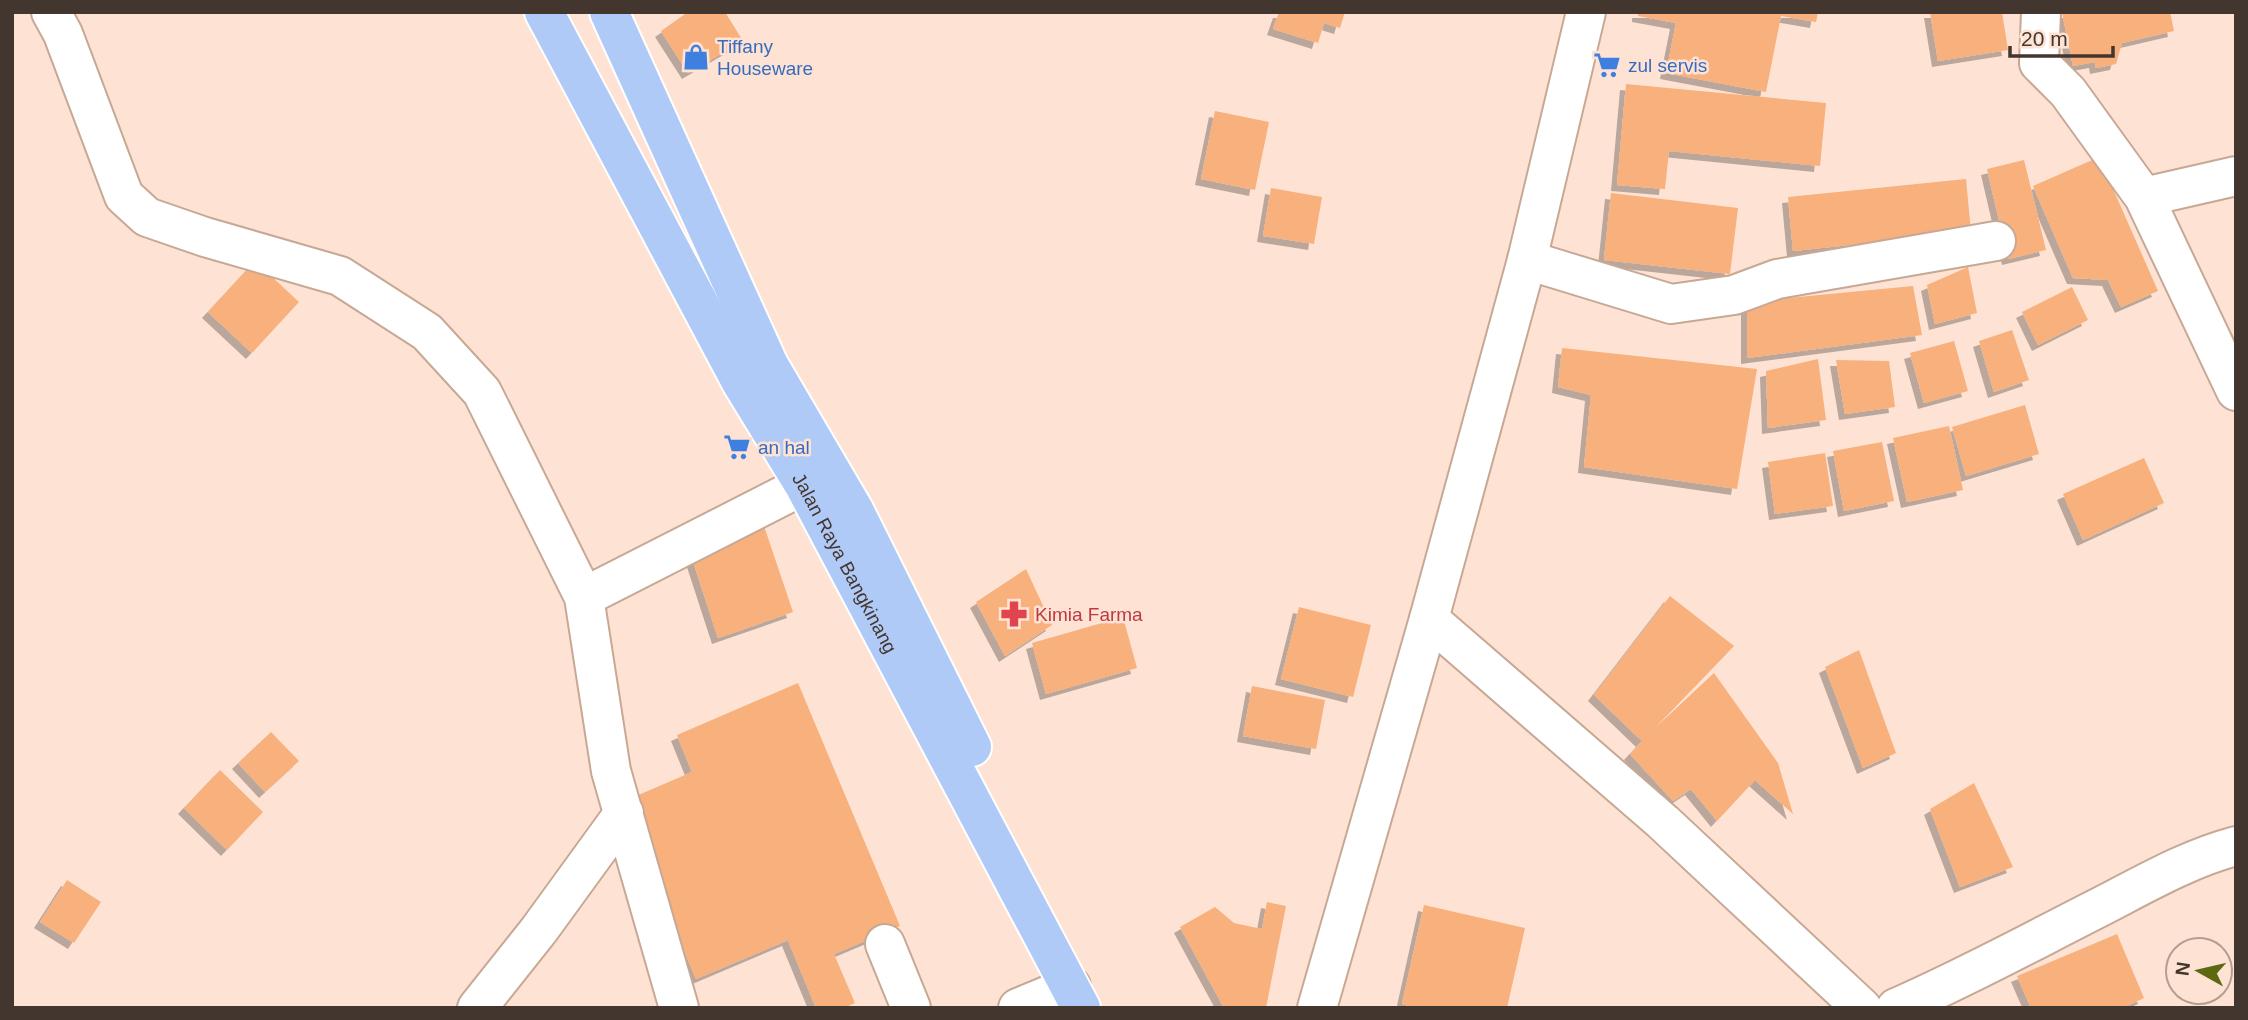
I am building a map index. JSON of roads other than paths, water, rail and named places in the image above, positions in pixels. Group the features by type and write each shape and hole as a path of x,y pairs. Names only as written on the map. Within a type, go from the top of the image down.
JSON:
{"highway":[{"name":"Jalan Raya Bangkinang","path":"544,12 755,373 854,510 1102,1008"},
{"name":"Jalan Raya Bangkinang","path":"617,15 755,373 804,485 1076,997"}],"street":[{"path":"1317,1008 1429,619 1527,260 1586,12"},
{"path":"2041,12 2039,63 2068,92 2144,197 2236,391"},
{"path":"65,20 124,196 147,217 205,237 340,276 427,332 482,392 584,597 611,771 679,1008"},
{"path":"2144,197 2236,176"},
{"path":"1527,260 1671,304 1734,295 1777,279 1996,242"},
{"path":"584,597 804,485"},
{"path":"1429,619 1663,822 1862,1008"},
{"path":"477,1008 539,930 624,813"},
{"path":"1896,1008 1958,996 2165,873 2236,846"},
{"path":"885,944 911,1008"},
{"path":"1017,1008 1076,997"}],"place":[{"name":"Tiffany Houseware","path":"696,57"},
{"name":"zul servis","path":"1607,65"},
{"name":"an hal","path":"737,447"},
{"name":"Kimia Farma","path":"1014,614"}]}
